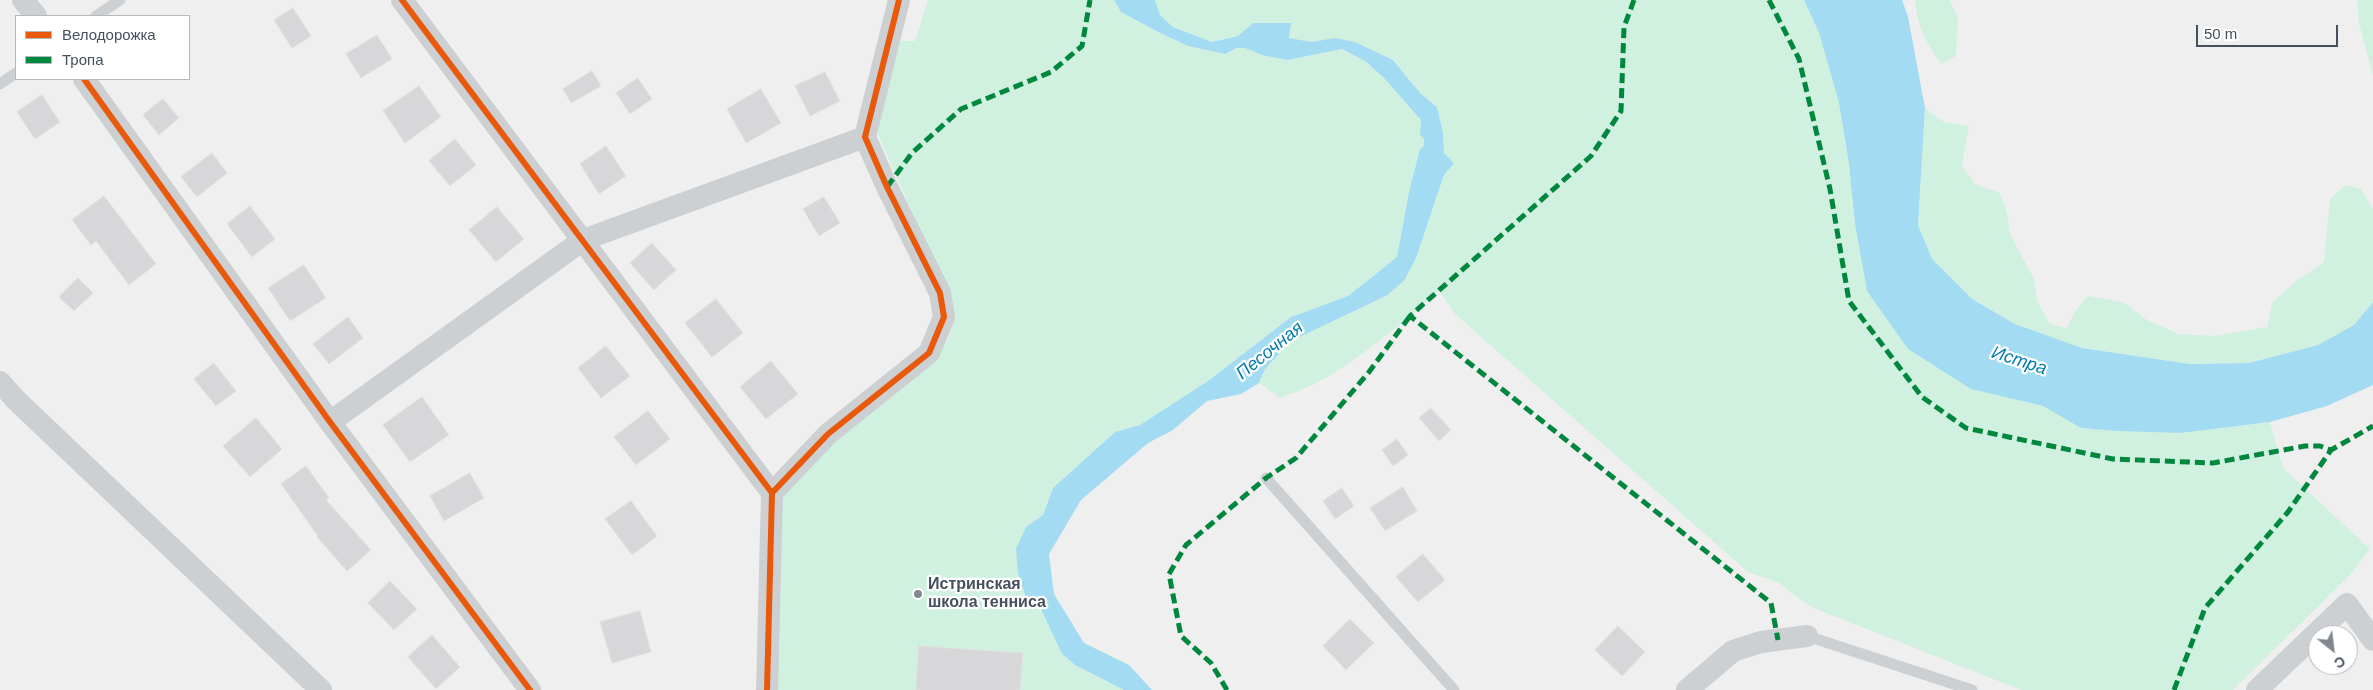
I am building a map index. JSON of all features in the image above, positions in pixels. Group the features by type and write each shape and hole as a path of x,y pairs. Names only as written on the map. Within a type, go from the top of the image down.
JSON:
{"street":[{"path":"23,0 35,15"},
{"path":"402,0 772,493 767,690"},
{"path":"772,493 828,434 929,353 944,316 940,293 887,187 865,137 899,0"},
{"path":"85,80 330,422 530,690"},
{"path":"330,422 583,240 865,137"},
{"path":"0,382 16,400 322,690"},
{"path":"2256,690 2347,604 2373,640"},
{"path":"1687,690 1733,651 1761,642 1807,636"}],"lane":[{"path":"98,15 120,0"},
{"path":"0,84 15,73"},
{"path":"1266,478 1454,690"},
{"path":"1807,636 1972,690"}],"green space":[{"path":"928,0 1114,0 1121,12 1160,33 1188,46 1225,54 1237,48 1245,48 1262,55 1320,53 1342,49 1365,61 1383,77 1422,121 1420,135 1424,139 1425,146 1420,150 1409,192 1397,257 1348,296 1291,317 1208,381 1140,425 1115,432 1053,488 1043,515 1026,527 1041,609 1062,654 1075,665 1124,690 773,690 781,491 786,477 931,360 945,344 951,330 952,315 948,294 876,130 898,41 915,41"},
{"path":"1155,0 1804,0 1819,33 1839,103 1849,164 1855,224 1867,291 1971,389 2044,406 2081,428 2181,433 2270,422 2283,468 2370,549 2350,575 2233,690 2021,690 1811,607 1779,583 1748,572 1455,314 1439,291 1378,342 1344,367 1312,385 1280,398 1259,383 1265,369 1291,341 1386,296 1404,281 1416,258 1444,175 1453,164 1444,153 1443,133 1437,107 1420,93 1393,60 1334,38 1312,42 1288,38 1289,29 1253,23 1238,36 1212,42 1173,27 1160,15"},
{"path":"1915,0 1950,0 1958,18 1956,56 1941,64 1923,34"},
{"path":"2357,0 2373,0 2373,76 2359,23"},
{"path":"1925,108 1944,122 1969,126 1962,165 1976,185 2000,193 2007,213 2010,234 2034,279 2037,301 2050,324 2067,328 2074,313 2088,296 2123,302 2147,320 2179,334 2214,336 2267,327 2272,303 2295,282 2324,262 2330,199 2345,185 2361,189 2373,209 2373,302 2354,325 2318,345 2249,363 2190,364 2082,348 2015,324 1972,299 1932,259 1918,225"}],"water":[{"name":"Песочная","path":"1114,0 1155,0 1160,15 1173,27 1212,42 1238,36 1253,23 1291,23 1289,38 1312,42 1334,38 1355,42 1393,60 1420,93 1437,107 1443,133 1444,153 1454,163 1444,175 1416,258 1404,281 1386,296 1291,341 1265,369 1259,383 1241,394 1207,401 1173,430 1148,443 1081,500 1049,554 1054,594 1084,643 1129,665 1152,690 1124,690 1075,665 1062,654 1041,609 1027,601 1018,573 1016,549 1026,527 1043,515 1053,488 1115,432 1140,425 1208,381 1291,317 1348,296 1397,257 1409,192 1420,149 1424,146 1424,139 1420,135 1421,120 1383,77 1365,61 1342,49 1287,60 1262,55 1245,48 1237,48 1225,54 1188,46 1160,33 1121,12"},
{"name":"Истра","path":"1804,0 1902,0 1908,17 1925,108 1918,225 1932,259 1972,299 2015,324 2082,348 2190,364 2249,363 2318,345 2354,325 2373,302 2373,385 2327,406 2270,422 2181,433 2118,431 2081,428 2043,406 1971,389 1908,349 1867,291 1855,224 1849,164 1839,103 1819,33"}],"building":[{"path":"293,8 311,36 292,48 274,20"},
{"path":"377,35 392,59 361,78 346,54"},
{"path":"592,71 601,86 571,103 563,89"},
{"path":"825,72 840,101 810,116 795,86"},
{"path":"638,78 652,99 630,114 616,93"},
{"path":"419,86 441,117 405,143 383,111"},
{"path":"761,89 781,123 746,143 727,109"},
{"path":"42,95 60,122 35,139 17,112"},
{"path":"163,99 179,118 159,135 143,115"},
{"path":"455,139 476,165 450,186 429,161"},
{"path":"606,146 626,176 599,194 580,164"},
{"path":"212,153 227,173 197,197 181,177"},
{"path":"104,196 156,264 129,285 96,241 91,245 72,220"},
{"path":"824,197 840,223 819,236 803,209"},
{"path":"250,206 275,239 252,257 227,224"},
{"path":"497,207 524,239 496,262 469,230"},
{"path":"652,243 676,270 654,290 630,263"},
{"path":"304,265 326,298 290,321 268,288"},
{"path":"78,278 93,293 74,311 59,297"},
{"path":"716,299 743,333 712,357 685,323"},
{"path":"348,317 363,338 329,364 313,344"},
{"path":"606,346 630,376 601,398 578,368"},
{"path":"771,361 798,394 766,419 740,387"},
{"path":"214,363 236,391 216,406 194,379"},
{"path":"422,397 449,435 410,462 383,425"},
{"path":"1431,408 1451,430 1439,441 1419,418"},
{"path":"648,411 670,439 636,465 614,437"},
{"path":"256,418 282,449 250,477 223,446"},
{"path":"1397,439 1408,455 1393,466 1382,450"},
{"path":"306,466 329,498 326,500 371,550 347,571 317,537 281,484"},
{"path":"470,473 484,498 444,521 430,496"},
{"path":"1403,487 1417,511 1385,531 1370,508"},
{"path":"1342,488 1354,506 1335,519 1323,501"},
{"path":"631,501 657,536 632,555 605,519"},
{"path":"1423,554 1445,580 1418,602 1396,577"},
{"path":"390,581 417,609 394,630 368,603"},
{"path":"640,611 651,652 612,663 600,622"},
{"path":"1350,619 1374,643 1346,670 1323,646"},
{"path":"1618,626 1645,652 1622,676 1595,650"},
{"path":"432,635 460,667 436,689 408,657"},
{"path":"919,646 1023,653 1020,690 916,690"}],"marked path":[{"path":"887,187 912,153 961,109 1051,72 1082,46 1090,0"},
{"path":"1634,0 1624,27 1621,111 1591,156 1410,316 1771,603 1778,640"},
{"path":"1769,0 1799,59 1830,189 1849,301 1922,397 1966,428 2113,459 2213,463 2305,446 2320,446 2331,450 2373,426"},
{"path":"1227,690 1211,663 1181,636 1169,574 1186,545 1266,478 1296,458 1369,372 1410,316"},
{"path":"2174,690 2205,608 2288,512 2331,450"}],"cycle path":[{"path":"402,0 772,493"},
{"path":"767,690 772,493 828,434 929,353 944,317 940,293 887,187 865,137 899,0"},
{"path":"85,80 330,422 530,690"}],"place":[{"name":"Истринская школа тенниса","path":"918,594"}]}
